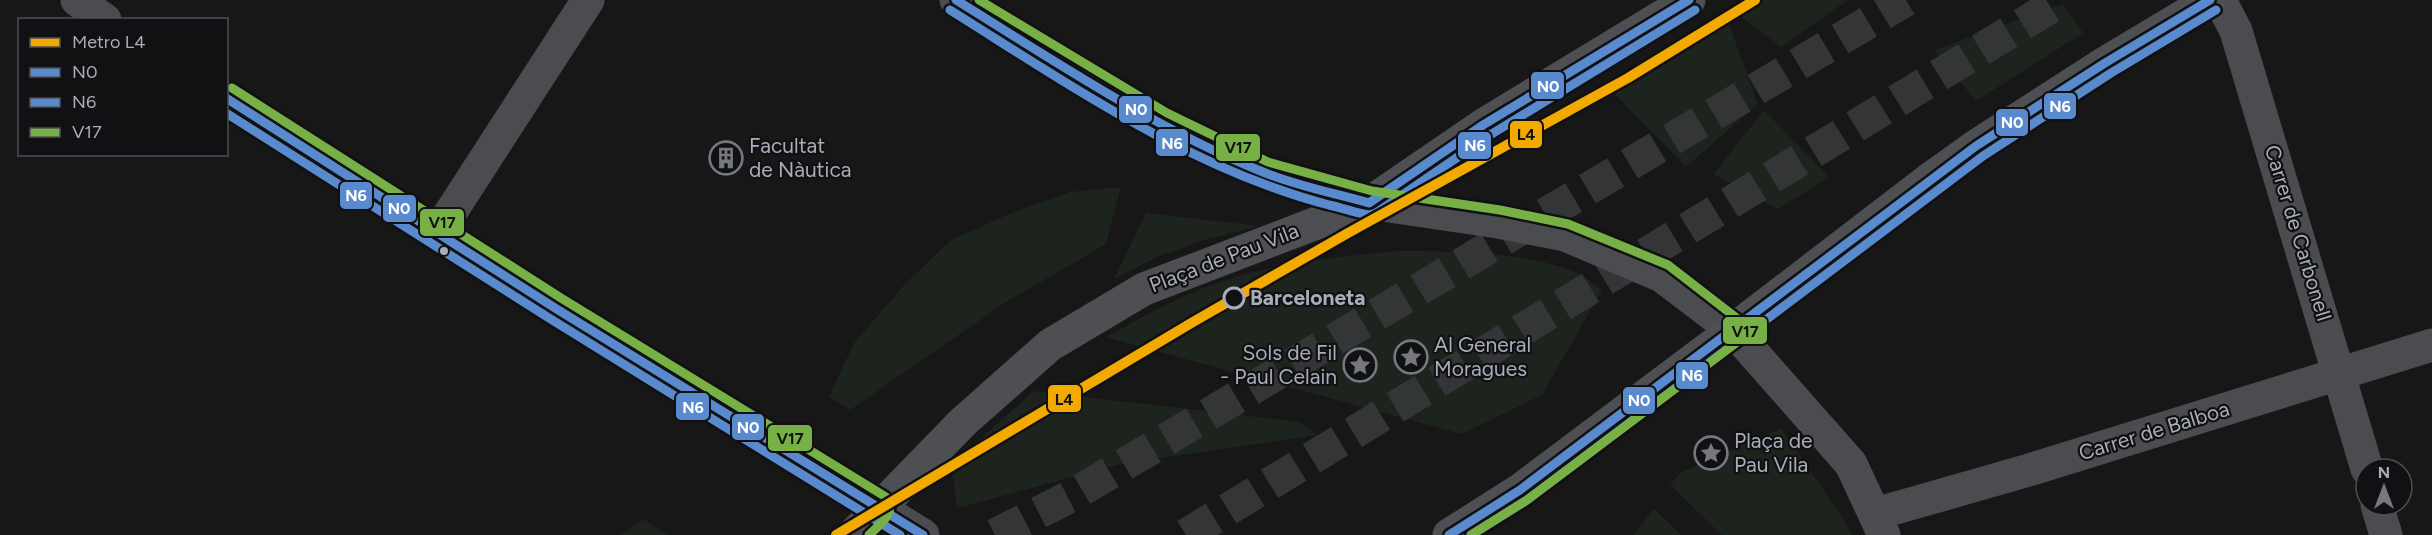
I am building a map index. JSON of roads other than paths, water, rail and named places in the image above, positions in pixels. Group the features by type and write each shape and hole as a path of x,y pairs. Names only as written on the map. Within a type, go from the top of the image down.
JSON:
{"main road":[{"name":"Plaça de Pau Vila","path":"854,535 963,422 1050,345 1144,289 1369,203 1483,125 1689,0"},
{"path":"1449,535 1520,490 1976,146 2105,63 2210,0"}],"street":[{"path":"77,0 102,18"},
{"path":"438,232 588,0"},
{"path":"956,0 1161,124 1264,173 1369,203 1565,235 1662,276 1733,330 1851,464 1879,524"},
{"name":"Carrer de Carbonell","path":"2220,0 2236,31 2364,457"},
{"path":"228,99 555,308 923,535"},
{"name":"Carrer de Balboa","path":"1879,524 2040,466 2432,345"},
{"path":"2381,517 2386,535"}],"tunnel":[{"path":"995,535 1071,496 1906,0"},
{"path":"1186,535 2062,0"}],"metro line":[{"name":"L4","path":"836,535 1193,322 1628,78 1755,0"}],"place":[{"name":"Facultat de Nàutica","path":"726,158"},
{"name":"Barceloneta","path":"1234,298"},
{"name":"Al General Moragues","path":"1411,357"},
{"name":"Sols de Fil - Paul Celain","path":"1360,365"},
{"name":"Plaça de Pau Vila","path":"1711,453"}]}
